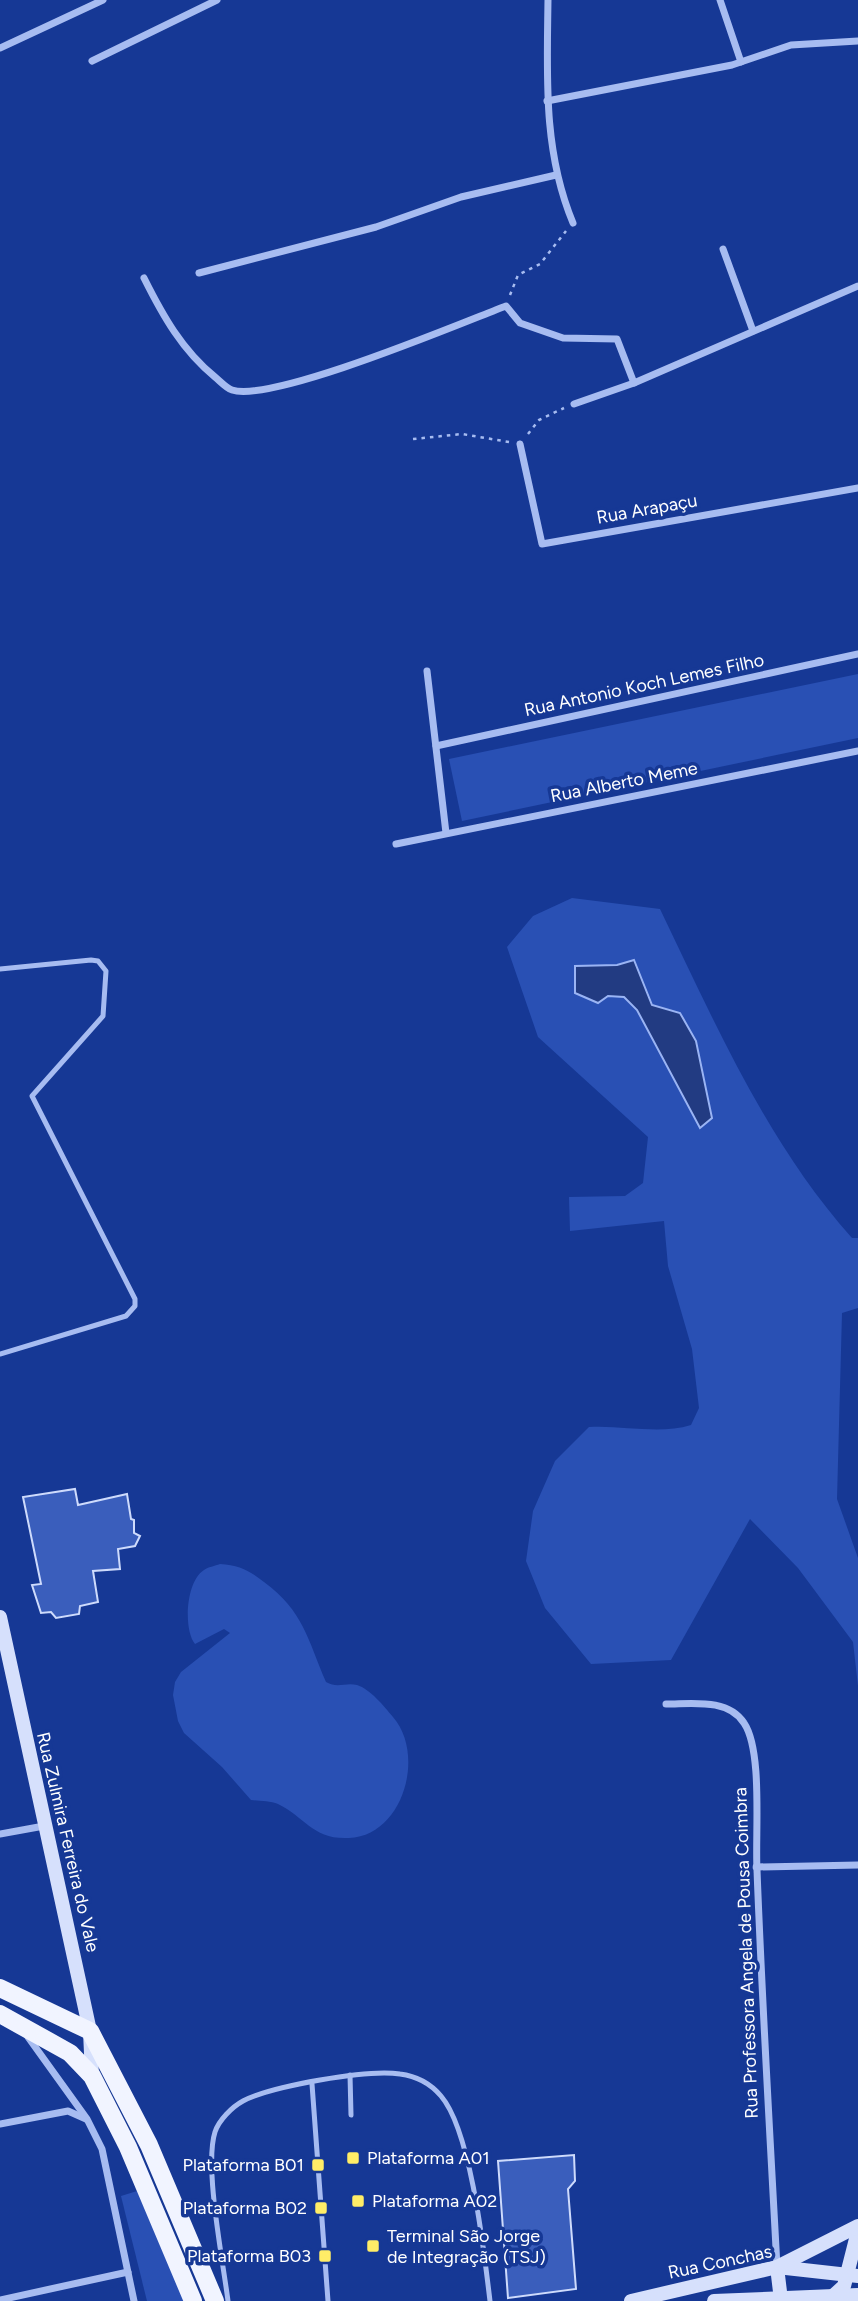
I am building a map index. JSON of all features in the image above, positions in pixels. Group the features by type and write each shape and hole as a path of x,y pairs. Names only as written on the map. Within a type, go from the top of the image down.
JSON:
{"main road":[{"path":"0,1988 90,2031 149,2145 215,2301"},
{"path":"0,2014 70,2053 92,2076 118,2125 193,2301"}],"street":[{"path":"0,48 103,0"},
{"path":"92,61 217,0"},
{"path":"548,0 547,101 556,174 573,223"},
{"path":"720,0 741,62"},
{"path":"547,101 741,62 791,45 858,41"},
{"path":"199,273 376,228 461,197 556,174"},
{"path":"723,249 753,331"},
{"path":"144,278 164,320 194,360 230,390 249,391 325,374 506,306 520,323 563,338 617,339 634,383"},
{"path":"573,404 634,383 858,286"},
{"name":"Rua Arapaçu","path":"520,444 542,544 858,488"},
{"name":"Rua Antonio Koch Lemes Filho","path":"436,746 858,654"},
{"path":"427,671 446,833"},
{"name":"Rua Alberto Meme","path":"396,844 858,751"},
{"name":"Rua Zulmira Ferreira do Vale","path":"0,1617 4,1663 90,2031 92,2076"},
{"name":"Rua Professora Angela de Pousa Coimbra","path":"666,1704 713,1704 732,1711 743,1721 751,1734 777,2267"},
{"path":"0,1834 44,1826"},
{"path":"757,1867 858,1865"},
{"path":"20,2025 87,2119 102,2150 134,2301"},
{"path":"0,2124 68,2111 87,2119"},
{"path":"781,2300 777,2267 858,2229"},
{"path":"833,2296 853,2274 858,2229"},
{"name":"Rua Conchas","path":"631,2301 777,2267 853,2274"},
{"path":"0,2300 128,2272"},
{"name":"Rua Conchas","path":"714,2301 725,2298 781,2300 858,2295"}],"lane":[{"path":"0,969 91,960 98,961 106,971 103,1016 32,1096 135,1299 135,1306 125,1316 0,1354"},
{"path":"228,2301 212,2162 216,2129 223,2118 244,2101 312,2084 350,2075 402,2074 418,2078 442,2097 459,2130 481,2226 490,2301"},
{"path":"350,2075 351,2115"},
{"path":"312,2084 328,2301"}],"path":[{"path":"506,306 518,275 540,264 573,223"},
{"path":"413,439 462,434 520,444 539,420 573,404"}],"shaded area":[{"path":"858,674 858,738 462,821 449,759"},
{"path":"572,898 660,909 723,1038 768,1122 822,1201 852,1238 858,1238 858,1308 842,1313 837,1499 858,1558 858,1686 853,1642 798,1568 750,1519 671,1660 591,1664 545,1608 526,1561 533,1511 555,1461 589,1427 654,1430 679,1428 691,1425 699,1408 692,1349 668,1266 664,1221 570,1231 569,1197 625,1196 643,1183 648,1137 538,1037 507,947 533,916"},
{"path":"634,960 652,1005 680,1013 696,1041 712,1118 700,1128 637,1010 624,997 608,996 598,1003 575,993 575,966 617,965"},
{"path":"220,1564 239,1567 249,1572 277,1593 303,1627 326,1682 334,1685 357,1685 367,1690 393,1717 403,1733 408,1752 404,1791 383,1824 368,1834 337,1838 318,1832 278,1804 251,1800 222,1767 184,1733 178,1721 173,1695 175,1682 181,1672 230,1633 224,1629 195,1644 189,1628 188,1605 193,1584 204,1570"},
{"path":"137,2191 184,2301 147,2301 121,2196"}],"building":[{"path":"75,1489 78,1505 127,1494 131,1519 134,1520 134,1533 140,1536 135,1546 118,1549 120,1569 93,1571 98,1602 80,1606 79,1614 56,1618 51,1612 41,1613 32,1585 41,1584 23,1497"},
{"path":"574,2155 575,2181 568,2189 576,2289 508,2298 498,2161"}],"place":[{"name":"Plataforma A01","path":"353,2158"},
{"name":"Plataforma B01","path":"318,2165"},
{"name":"Plataforma A02","path":"358,2201"},
{"name":"Plataforma B02","path":"321,2208"},
{"name":"Terminal São Jorge de Integração (TSJ)","path":"373,2246"},
{"name":"Plataforma B03","path":"325,2256"}]}
